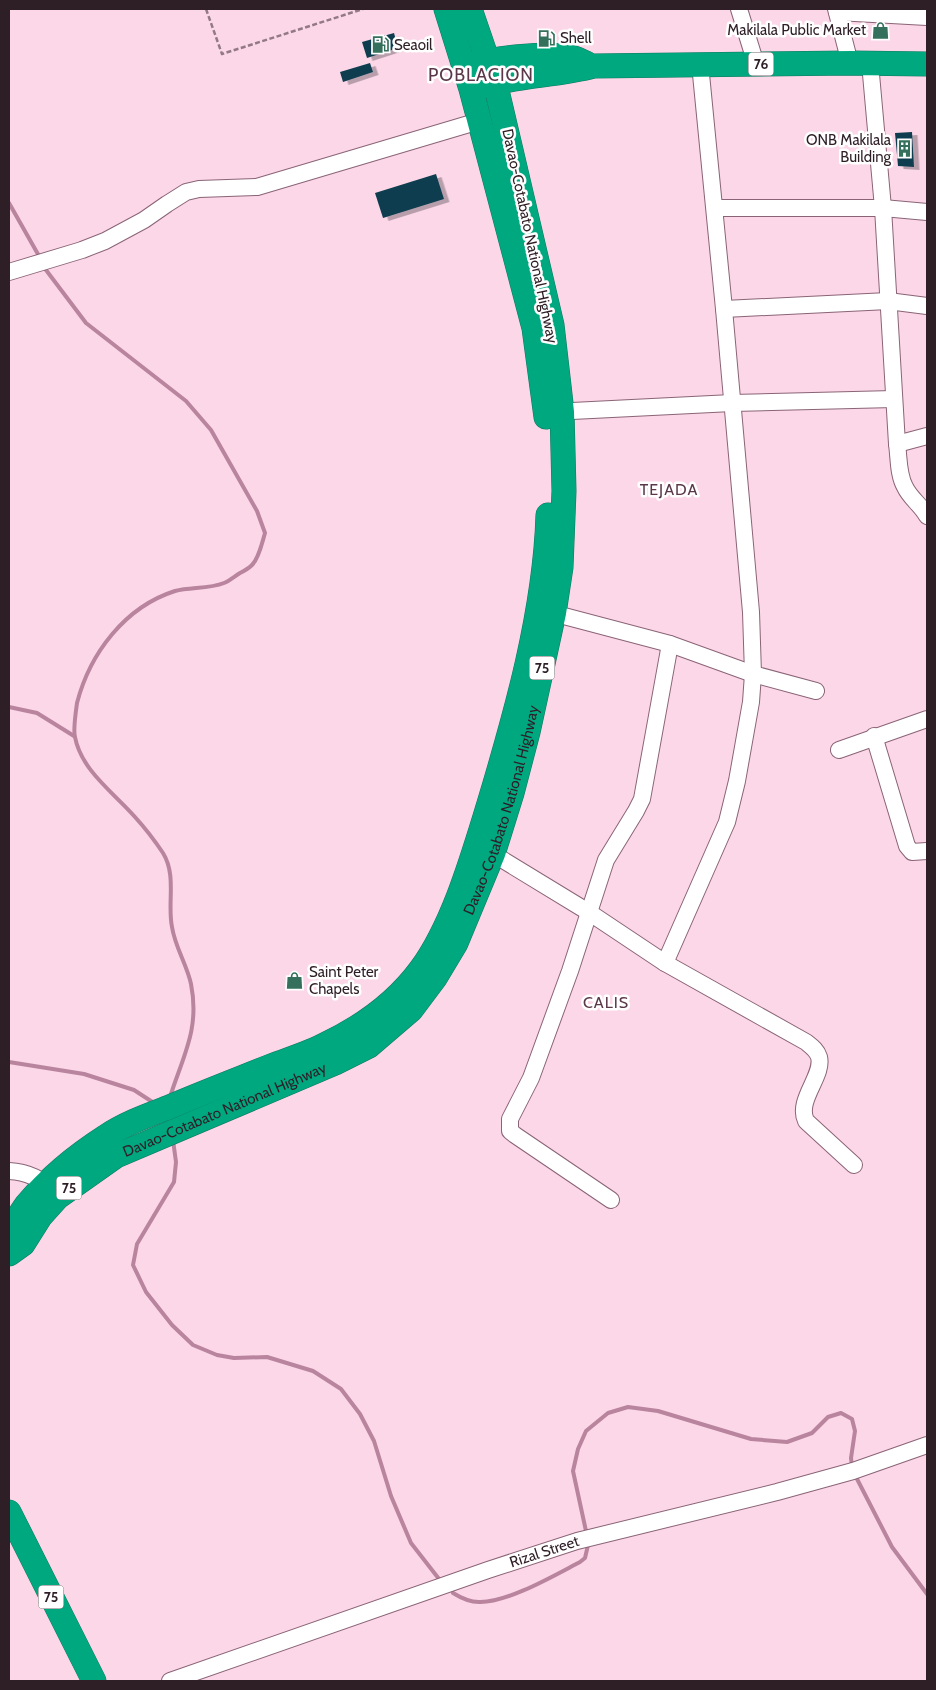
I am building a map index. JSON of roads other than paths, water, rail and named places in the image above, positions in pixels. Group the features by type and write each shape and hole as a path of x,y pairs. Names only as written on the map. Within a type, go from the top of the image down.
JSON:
{"highway":[{"name":"Davao-Cotabato National Highway","path":"446,9 480,121 554,412"},
{"name":"Davao-Cotabato National Highway","path":"9,1233 27,1205 116,1156 335,1063 369,1046 411,1010 435,978 456,943 485,849 511,728 546,611 548,491 554,412 552,326 492,71 470,9"},
{"name":"76","path":"468,78 492,71 517,78 572,72 594,66 927,64"},
{"name":"Davao-Cotabato National Highway","path":"9,1254 23,1244 40,1217 52,1191 75,1158 107,1135 203,1093 324,1045 372,1018 399,996 421,968 442,933 485,849"},
{"name":"75","path":"9,1512 94,1681"}],"street":[{"path":"739,9 756,64"},
{"path":"927,17 837,10 860,63 882,208 897,444 902,479 905,488 927,516"},
{"path":"665,963 727,822 739,773 751,702 753,674 751,612 715,208 700,64"},
{"path":"9,272 105,241 144,220 186,192 199,189 257,187 480,121"},
{"path":"715,208 882,208 927,212"},
{"path":"724,309 888,302 927,306"},
{"path":"554,412 732,403 894,399"},
{"path":"897,444 927,436"},
{"path":"546,611 670,644 753,674 816,691"},
{"path":"611,1200 515,1135 510,1130 509,1125 515,1108 531,1078 590,913 606,860 642,799 670,644"},
{"path":"839,750 874,736 927,719"},
{"path":"874,736 907,846 912,852 927,851"},
{"path":"485,849 590,913 665,963 806,1042 819,1056 819,1066 803,1108 803,1115 806,1121 854,1165"},
{"path":"9,1171 20,1172 34,1177 52,1191"},
{"name":"Rizal Street","path":"170,1681 452,1582 577,1541 843,1474 927,1445"}],"waterway":[{"path":"9,203 39,256"},
{"path":"46,270 86,323 186,401 211,430 257,511 265,533 257,558 252,565 230,580 212,586 175,591 157,598 125,620 112,634 91,667 77,703 74,734 78,749 84,760 99,780 150,835 163,853 170,871 172,927 187,970 193,1000 192,1029 189,1042 170,1097"},
{"path":"9,707 37,713 74,736"},
{"path":"9,1062 84,1074 134,1090 154,1103"},
{"path":"173,1140 176,1162 174,1182 137,1244 133,1265 146,1292 172,1325 193,1345 217,1355 234,1358 267,1357 313,1371 341,1389 360,1414 374,1441 391,1496 411,1543 439,1579"},
{"path":"586,1531 573,1471 578,1449 586,1431 608,1413 628,1407 658,1411 751,1439 787,1442 812,1433 828,1417 841,1413 852,1419 855,1431 851,1458 852,1466"},
{"path":"855,1475 892,1547 927,1594"},
{"path":"453,1593 465,1599 479,1602 503,1598 544,1581 580,1562 585,1558 588,1545"}],"place":[{"name":"Makilala Public Market","path":"880,30"},
{"name":"Shell","path":"546,38"},
{"name":"Seaoil","path":"380,45"},
{"name":"ONB Makilala Building","path":"905,149"},
{"name":"Saint Peter Chapels","path":"295,981"}],"district":[{"name":"POBLACION","path":"481,75"},
{"name":"TEJADA","path":"669,489"},
{"name":"CALIS","path":"606,1002"}]}
